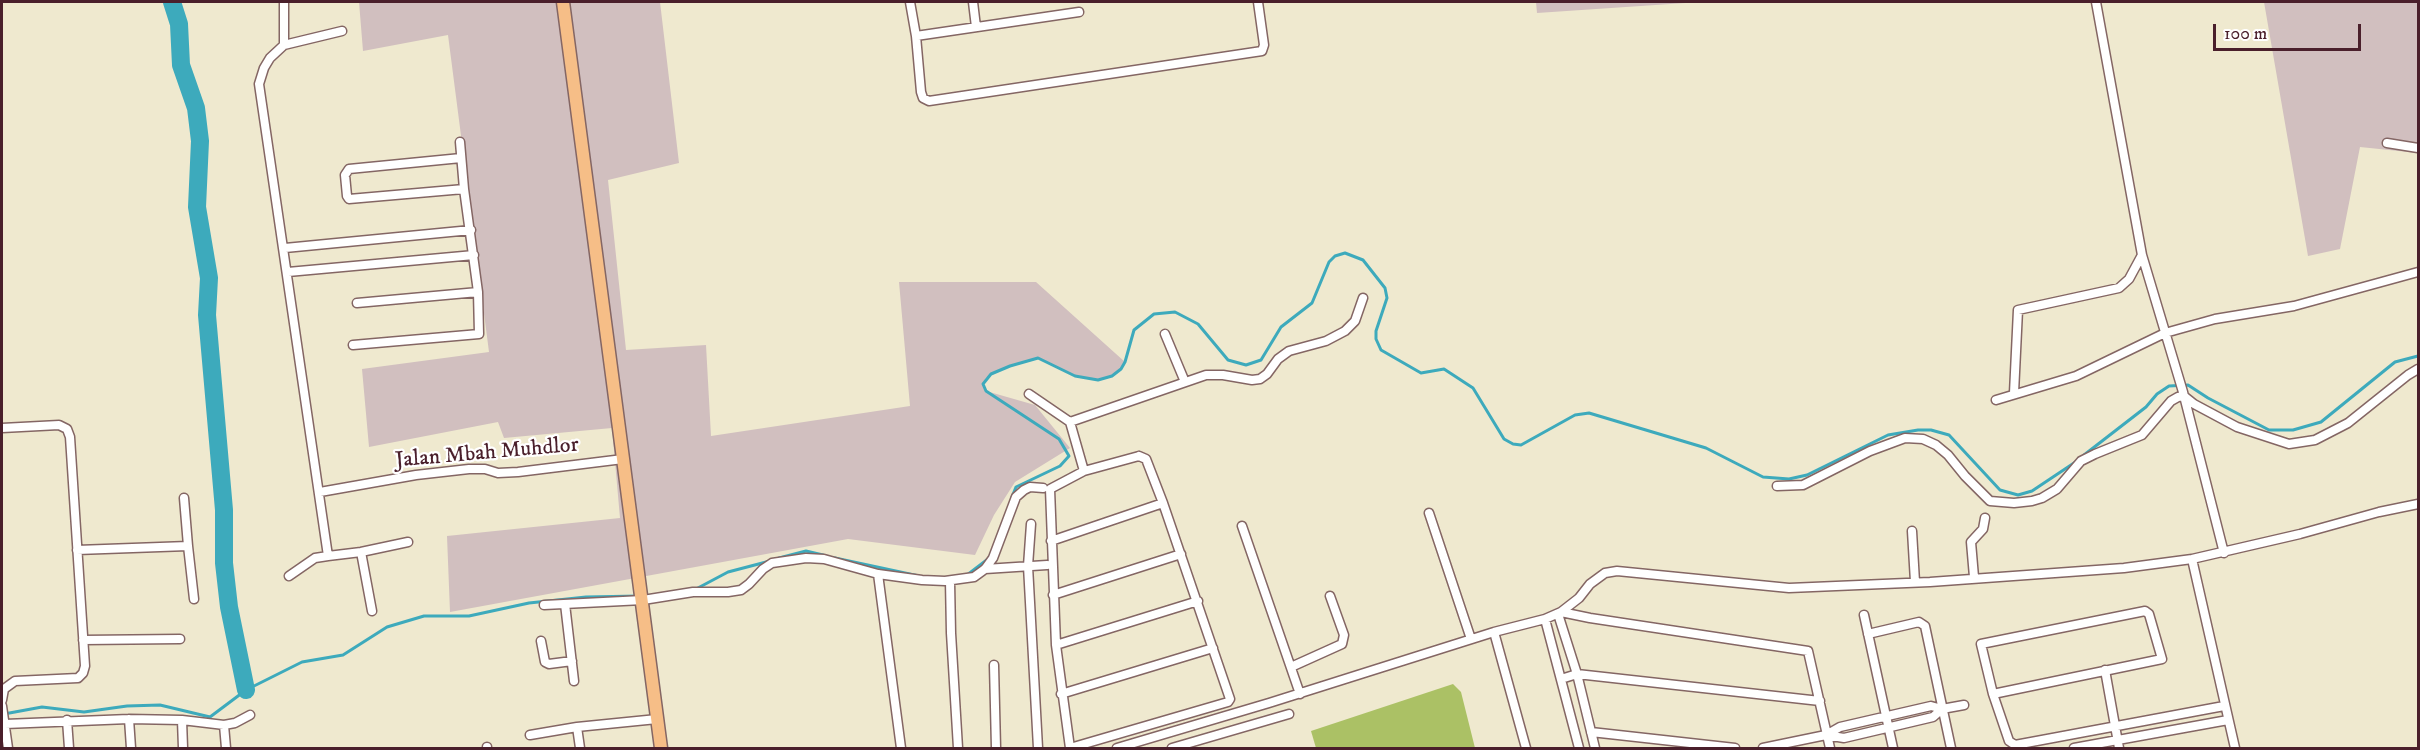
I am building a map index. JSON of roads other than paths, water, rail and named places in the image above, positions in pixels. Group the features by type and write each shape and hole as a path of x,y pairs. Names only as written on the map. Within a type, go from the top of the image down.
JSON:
{"main road":[{"path":"563,2 661,748"}],"street":[{"path":"284,2 284,45"},
{"path":"910,2 916,36 921,92 923,98 929,101 1262,51 1264,45 1258,2"},
{"path":"974,2 976,27"},
{"path":"2096,2 2142,255 2183,394 2224,552"},
{"path":"916,36 1079,12"},
{"path":"328,556 320,492 312,457 285,248 259,84 270,58 284,45 342,31"},
{"path":"353,345 478,334 478,291 460,142"},
{"path":"2387,143 2418,148"},
{"path":"461,158 349,169 345,175 347,196 350,199 464,189"},
{"path":"285,248 471,230"},
{"path":"288,272 474,255"},
{"path":"2014,393 2018,310 2118,288 2129,279 2142,255"},
{"path":"1996,400 2076,376 2165,333 2215,320 2294,306 2418,272"},
{"path":"357,303 478,291"},
{"path":"1070,422 1206,375 1260,379 1267,374 1278,359 1289,351 1326,340 1346,331 1355,321 1363,298"},
{"path":"1165,334 1185,382"},
{"path":"2183,394 2194,404 2237,427 2289,444 2315,440 2348,423 2418,369"},
{"path":"1029,394 1070,422 1084,471"},
{"path":"1777,486 1803,485 1870,450 1905,438 1923,439 1948,454 1965,476 1990,501 2014,503 2032,501 2050,494 2081,461 2142,435 2171,401 2183,394"},
{"path":"2,428 59,425 67,429 70,437 85,666 78,678 15,681 4,688 2,700"},
{"path":"1143,456 1164,503 1229,696 1228,702 1070,748 1056,645 1050,489 1084,471 1143,456"},
{"name":"Jalan Mbah Muhdlor","path":"320,492 416,475 469,469 485,469 498,473 518,472 623,459"},
{"path":"544,605 741,590 772,563 806,558 824,559 878,574 922,580 950,581 974,577 986,569 996,551 1016,497 1030,487 1043,488"},
{"path":"184,498 194,599"},
{"path":"1051,542 1164,503"},
{"path":"1117,748 1150,744 1269,703 1471,639 1545,619 1559,613 1580,598 1590,584 1605,573 1617,572 1790,588 2124,568 2192,560 2418,504"},
{"path":"1429,513 1471,639"},
{"path":"1974,577 1971,542 1983,529 1985,518"},
{"path":"1031,524 1028,566 1038,748"},
{"path":"1242,526 1300,694"},
{"path":"1912,531 1915,582"},
{"path":"289,576 315,558 361,552 408,542"},
{"path":"77,550 188,546"},
{"path":"361,552 372,611"},
{"path":"1053,595 1181,554"},
{"path":"2192,560 2235,748"},
{"path":"986,569 1047,565"},
{"path":"878,574 902,748"},
{"path":"950,581 958,748"},
{"path":"1291,667 1342,644 1344,635 1330,596"},
{"path":"1056,645 1198,601"},
{"path":"565,604 574,681"},
{"path":"1993,693 2162,659 2149,614 2145,611 1981,644 1993,693 2003,729 2009,741 2015,745 2224,706"},
{"path":"1559,613 1595,748"},
{"path":"1559,613 1803,649 1810,655 1830,748"},
{"path":"1864,615 1893,748"},
{"path":"1545,619 1580,748"},
{"path":"1869,634 1923,622 1926,626 1951,748"},
{"path":"1494,632 1526,748"},
{"path":"83,640 180,639"},
{"path":"541,640 545,662 549,664 572,661"},
{"path":"1061,694 1213,648"},
{"path":"994,665 996,748"},
{"path":"2104,670 2118,744"},
{"path":"1561,679 1576,674 1820,701"},
{"path":"1269,703 1274,719"},
{"path":"1826,735 1844,738 1933,717 1942,710 1964,705"},
{"path":"2,706 8,748"},
{"path":"1763,748 1826,735 1840,727 1931,706 1942,710"},
{"path":"1172,748 1289,714"},
{"path":"4,722 129,719 182,720 224,725 235,723 250,715"},
{"path":"129,719 131,748"},
{"path":"530,735 578,727 657,719"},
{"path":"67,720 69,748"},
{"path":"182,720 183,748"},
{"path":"2074,748 2118,744 2228,720"},
{"path":"224,725 226,748"},
{"path":"578,727 580,748"},
{"path":"1591,732 1735,748"}],"waterway":[{"path":"172,2 179,24 181,65 196,108 200,141 197,207 209,278 207,315 224,510 224,563 229,607 246,690"},
{"path":"1012,497 1016,487 1060,466 1069,456 1059,439 986,391 983,384 991,374 1038,358 1075,376 1098,380 1112,376 1121,369 1125,362 1134,330 1154,314 1175,312 1198,324 1228,360 1246,365 1261,360 1281,327 1312,303 1329,262 1335,256 1345,253 1363,260 1385,288 1387,298 1376,331 1376,339 1381,350 1421,373 1444,369 1473,388 1504,439 1513,444 1521,445 1575,415 1589,413 1706,448 1763,477 1789,479 1807,475 1888,435 1931,430 1949,435 2000,490 2018,495 2032,491 2077,461"},
{"path":"2084,455 2146,407 2157,394 2169,386 2188,385 2269,430 2293,430 2321,422 2395,362 2418,356"},
{"path":"779,558 806,551 823,555"},
{"path":"835,558 919,576"},
{"path":"967,575 988,559"},
{"path":"696,589 728,572 770,561"},
{"path":"4,714 42,707 84,712 127,706 160,705 210,717 246,690 302,662 343,655 387,627 424,616 469,616 529,603 586,597 639,596"}]}
